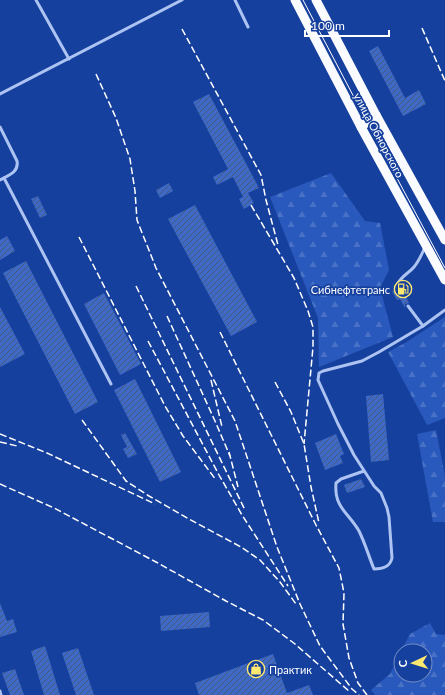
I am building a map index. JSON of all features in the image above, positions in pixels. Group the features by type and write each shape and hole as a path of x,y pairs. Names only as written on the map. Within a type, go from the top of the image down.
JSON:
{"main road":[{"name":"улица Обнорского","path":"294,0 361,127 445,280"},
{"name":"улица Обнорского","path":"316,0 376,115 445,240"},
{"path":"361,127 376,115"}],"lane":[{"path":"36,0 69,59"},
{"path":"0,94 182,0"},
{"path":"235,0 248,27"},
{"path":"0,127 17,165 16,170 0,180"},
{"path":"4,178 111,384"},
{"path":"398,285 399,280 413,268 426,246"},
{"path":"408,306 423,326"},
{"path":"364,471 341,479 336,483 335,494 340,506 359,531 374,569 381,569 387,567 391,563 392,558 387,508 380,493 354,455 338,424 318,380 319,373 362,360 379,352 423,326 445,310"},
{"path":"0,691 1,695"}],"green space":[{"path":"331,173 365,221 380,223 389,270 380,288 393,337 319,367 318,318 270,197"},
{"path":"445,317 445,418 427,425 388,352 405,343"},
{"path":"436,430 445,476 445,522 433,522 417,434"},
{"path":"430,623 436,634 445,635 445,695 375,695 371,690 390,674 393,668 393,683 433,683 433,643 405,643 410,634"}],"building":[{"path":"378,46 405,98 419,90 426,104 403,116 369,51"},
{"path":"209,94 259,188 248,193 254,203 244,209 239,199 243,197 233,177 217,185 213,177 228,169 193,102"},
{"path":"169,183 173,191 160,198 156,190"},
{"path":"38,196 47,215 40,218 31,199"},
{"path":"195,205 257,322 231,336 168,219"},
{"path":"7,236 15,251 0,260 0,240"},
{"path":"26,261 98,402 75,414 3,273"},
{"path":"400,285 402,289 407,286 411,294 406,297 409,303 405,304 405,308 400,299 397,300 392,291 396,289 395,287 398,288"},
{"path":"104,293 141,364 120,375 84,304"},
{"path":"0,307 25,354 0,367"},
{"path":"135,379 181,472 160,482 114,390"},
{"path":"383,394 389,460 371,462 366,396"},
{"path":"125,433 137,454 128,458 123,449 127,447 121,435"},
{"path":"336,434 344,454 340,456 343,463 325,470 315,443"},
{"path":"361,479 365,487 347,493 344,485"},
{"path":"0,603 7,621 13,619 17,632 0,637"},
{"path":"209,612 210,627 161,631 160,616"},
{"path":"45,646 60,695 44,695 31,651"},
{"path":"78,648 94,695 76,695 62,653"},
{"name":"Практик","path":"273,654 287,693 309,685 313,695 199,695 195,683"},
{"path":"15,669 24,695 10,695 2,673"}],"tram line":[{"path":"303,0 445,268"}],"railway":[{"path":"422,28 445,81"},
{"path":"182,29 261,175 278,245"},
{"path":"96,74 116,118 130,159 135,191 137,220 156,268 235,421 277,547 300,604 320,646 352,689 359,695"},
{"path":"251,205 294,278 313,327 313,347 304,444"},
{"path":"79,237 165,406 183,436 216,480"},
{"path":"136,286 245,510"},
{"path":"167,316 230,456"},
{"path":"220,332 339,568 344,593 343,624 349,658 358,683 367,695"},
{"path":"148,341 219,475 242,515 288,586"},
{"path":"211,380 222,427"},
{"path":"275,382 291,412 304,444 319,523"},
{"path":"82,420 126,481 189,519 241,547 260,560 280,582 296,604"},
{"path":"0,434 47,453 155,504"},
{"path":"0,442 17,446"},
{"path":"229,452 238,487"},
{"path":"0,484 54,508 263,620 295,644 350,692"}],"place":[{"name":"Сибнефтетранс","path":"403,289"},
{"name":"Практик","path":"256,669"}]}
